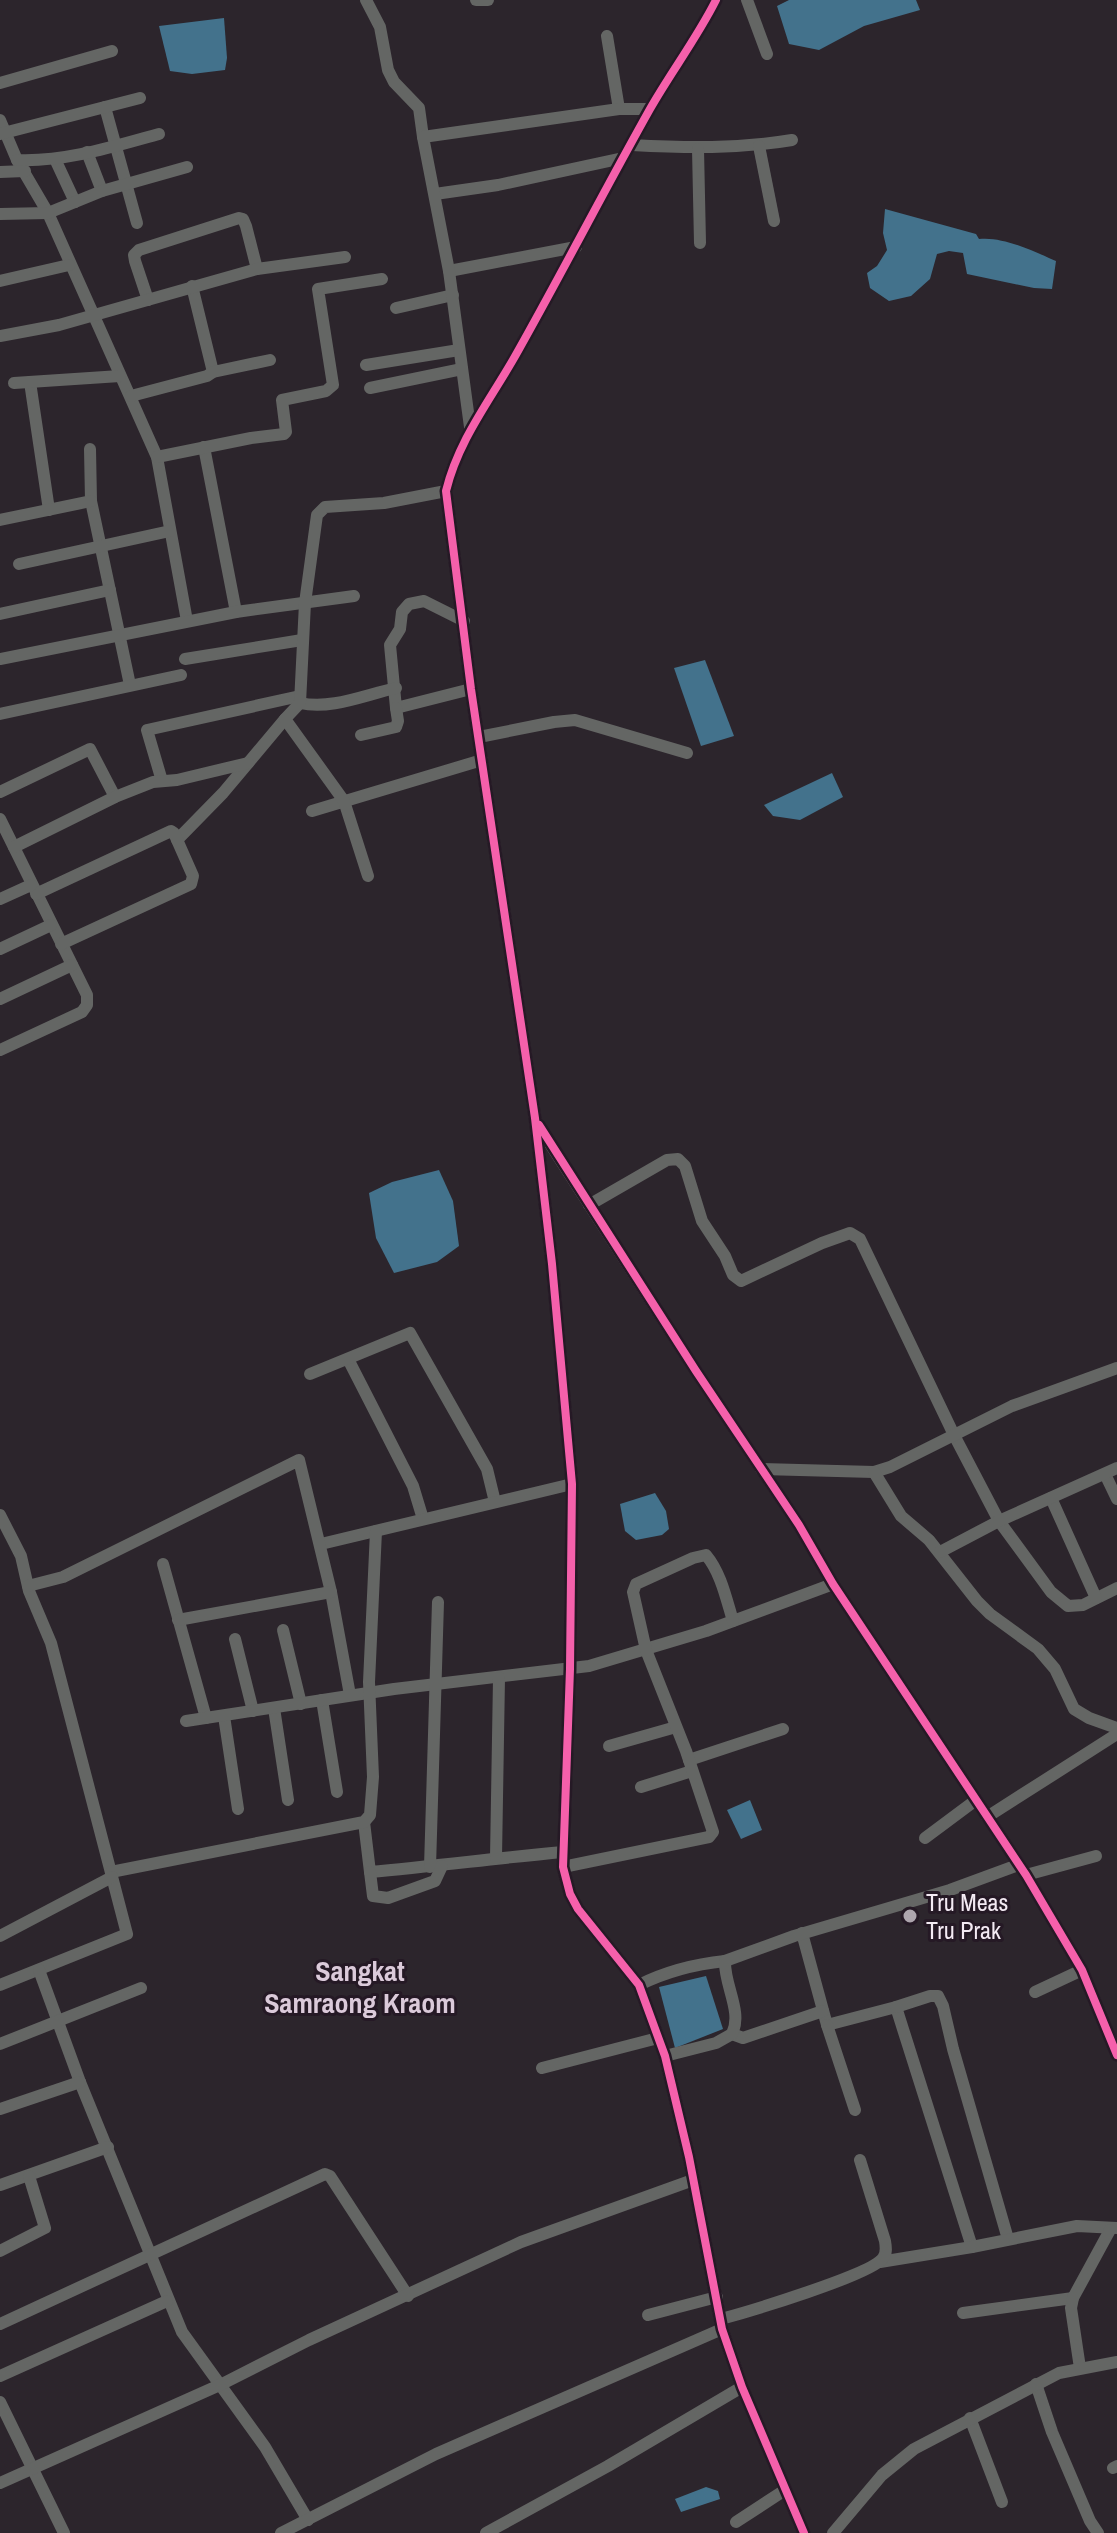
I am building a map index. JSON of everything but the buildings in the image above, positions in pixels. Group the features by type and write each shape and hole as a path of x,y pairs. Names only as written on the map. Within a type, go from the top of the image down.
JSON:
{"street":[{"path":"366,0 380,27 388,70 394,82 419,108 453,295 470,427"},
{"path":"476,0 488,0"},
{"path":"716,0 704,25 650,109 500,383 470,427 452,466 446,491 471,689 535,1118 572,1484 563,1867 570,1894 578,1909 639,1985 665,2056 722,2324 742,2387 804,2533"},
{"path":"747,0 767,54"},
{"path":"607,36 619,109"},
{"path":"0,83 112,51"},
{"path":"140,98 2,129 48,213 157,457 187,621"},
{"path":"105,107 137,223"},
{"path":"423,137 619,109 650,109"},
{"path":"0,172 159,134"},
{"path":"632,145 698,149 759,146 792,140"},
{"path":"759,146 774,221"},
{"path":"698,149 700,243"},
{"path":"87,152 102,191"},
{"path":"435,194 498,185 623,158"},
{"path":"55,159 75,202"},
{"path":"0,214 48,213 102,191 187,167"},
{"path":"148,300 135,261 134,255 139,250 239,218 246,226 257,269"},
{"path":"449,271 576,247"},
{"path":"0,336 59,325 257,269 345,257"},
{"path":"0,281 69,265"},
{"path":"157,457 284,434 282,400 326,391 333,385 318,289 382,279"},
{"path":"192,286 213,372"},
{"path":"396,308 453,295"},
{"path":"366,365 459,350"},
{"path":"131,396 213,372 270,360"},
{"path":"370,388 462,369"},
{"path":"14,383 120,376"},
{"path":"30,382 49,510"},
{"path":"204,447 236,612"},
{"path":"90,449 91,501 130,685"},
{"path":"177,840 248,763 300,700 305,603 319,510 384,503 446,491"},
{"path":"0,504 1,520 91,501"},
{"path":"19,564 170,531"},
{"path":"0,614 110,590"},
{"path":"0,659 236,612 354,596"},
{"path":"361,735 396,727 396,688 390,645 400,629 402,612 409,604 424,601 464,621"},
{"path":"185,659 302,640"},
{"path":"0,714 181,675"},
{"path":"162,781 147,730 300,700 314,706 330,705 396,688"},
{"path":"396,708 471,689"},
{"path":"285,719 344,801 368,876"},
{"path":"479,737 575,720 687,753"},
{"path":"83,735 115,797"},
{"path":"0,792 90,749"},
{"path":"312,811 482,760"},
{"path":"7,842 153,782 248,763"},
{"path":"0,819 7,842 87,995 87,1005 82,1012 0,1050"},
{"path":"0,899 34,889 171,831 193,876 191,884 61,944"},
{"path":"0,949 51,925"},
{"path":"0,999 72,965"},
{"path":"535,1118 799,1525 833,1584 1022,1870 1082,1970 1117,2055"},
{"path":"589,1205 667,1160 678,1159 685,1166 702,1221 725,1256 733,1275 741,1281 850,1233 860,1239 999,1521 1041,1579 1062,1603 1076,1607 1117,1588"},
{"path":"310,1374 410,1333 487,1469 495,1502"},
{"path":"348,1359 413,1486 423,1519"},
{"path":"761,1469 874,1472 1012,1406 1117,1368"},
{"path":"28,1586 63,1577 299,1460 321,1544 350,1695"},
{"path":"940,1552 999,1521 1117,1468"},
{"path":"874,1472 901,1516 940,1552 977,1601 1038,1649 1055,1669 1074,1709 1117,1728"},
{"path":"1105,1474 1117,1499"},
{"path":"321,1544 572,1484"},
{"path":"1051,1498 1096,1598"},
{"path":"0,1515 21,1556 28,1586 51,1643 125,1936 0,1985"},
{"path":"0,1936 111,1874 364,1822 370,1815 373,1777 370,1692 376,1531"},
{"path":"563,1867 709,1837 713,1832 646,1650 633,1592 636,1584 706,1555 713,1563 733,1621"},
{"path":"163,1564 206,1718"},
{"path":"186,1721 370,1692 589,1666 782,1605 833,1584"},
{"path":"178,1620 331,1592"},
{"path":"364,1822 373,1896 388,1898 435,1881 438,1602"},
{"path":"283,1630 301,1704"},
{"path":"235,1639 253,1711"},
{"path":"496,1858 499,1678"},
{"path":"322,1700 337,1792"},
{"path":"274,1708 288,1800"},
{"path":"224,1716 238,1809"},
{"path":"609,1746 676,1727"},
{"path":"641,1787 783,1729"},
{"path":"987,1817 1117,1734"},
{"path":"925,1838 976,1800"},
{"path":"370,1872 563,1852"},
{"path":"639,1985 950,1890 1022,1870 1096,1856"},
{"path":"802,1933 827,2025 855,2110"},
{"path":"665,2056 716,2043 732,2034 737,2020 725,1961"},
{"path":"39,1970 80,2082 182,2332 265,2447 308,2520"},
{"path":"1035,1992 1082,1970"},
{"path":"0,2044 141,1988"},
{"path":"827,2025 938,1996 1008,2239"},
{"path":"896,2007 972,2247"},
{"path":"732,2034 743,2038 823,2011"},
{"path":"542,2068 658,2038"},
{"path":"0,2109 80,2082"},
{"path":"0,2185 108,2147"},
{"path":"860,2160 885,2241 886,2250 880,2262"},
{"path":"0,2324 325,2174 330,2176 408,2296"},
{"path":"0,2251 45,2228 29,2176"},
{"path":"0,2483 222,2384 309,2340 521,2242 693,2180"},
{"path":"281,2533 436,2454 722,2324 880,2262 1077,2226 1113,2229 1073,2298 1071,2308 1080,2368"},
{"path":"648,2315 717,2297"},
{"path":"963,2313 1073,2298"},
{"path":"0,2376 167,2301"},
{"path":"833,2533 882,2475 914,2449 1059,2373 1117,2362"},
{"path":"1036,2384 1052,2432 1098,2533"},
{"path":"486,2533 742,2387"},
{"path":"0,2402 64,2533"},
{"path":"970,2418 1002,2502"},
{"path":"736,2522 785,2490"}],"water":[{"path":"789,0 916,0 920,10 864,26 819,50 789,44 777,6"},
{"path":"224,18 225,70 192,74 170,71 159,26"},
{"path":"885,209 976,234 979,239 1008,242 1056,261 1052,289 967,274 963,253 949,251 937,254 930,279 911,296 889,301 870,288 867,273 877,266 887,250 883,233"},
{"path":"705,660 734,736 701,746 674,668"},
{"path":"832,773 843,797 800,820 773,816 764,805"},
{"path":"439,1170 453,1201 459,1246 437,1262 394,1273 376,1238 369,1193 392,1182"},
{"path":"655,1493 666,1511 669,1529 662,1535 636,1540 625,1531 620,1504"},
{"path":"750,1800 762,1830 741,1839 727,1810"},
{"path":"706,1976 723,2029 675,2048 659,1987"},
{"path":"706,2487 718,2491 720,2499 681,2512 675,2499"}],"cycle path":[{"path":"716,0 650,109 468,436 446,491 471,689 535,1118 572,1484 563,1867 570,1894 578,1909 639,1985 665,2056 689,2157 722,2329 742,2387 804,2533"},
{"path":"539,1125 696,1371 799,1525 833,1584 1026,1875 1082,1970 1117,2055"}],"place":[{"name":"Tru Meas Tru Prak","path":"910,1916"}],"district":[{"name":"Sangkat Samraong Kraom","path":"360,1987"}]}
